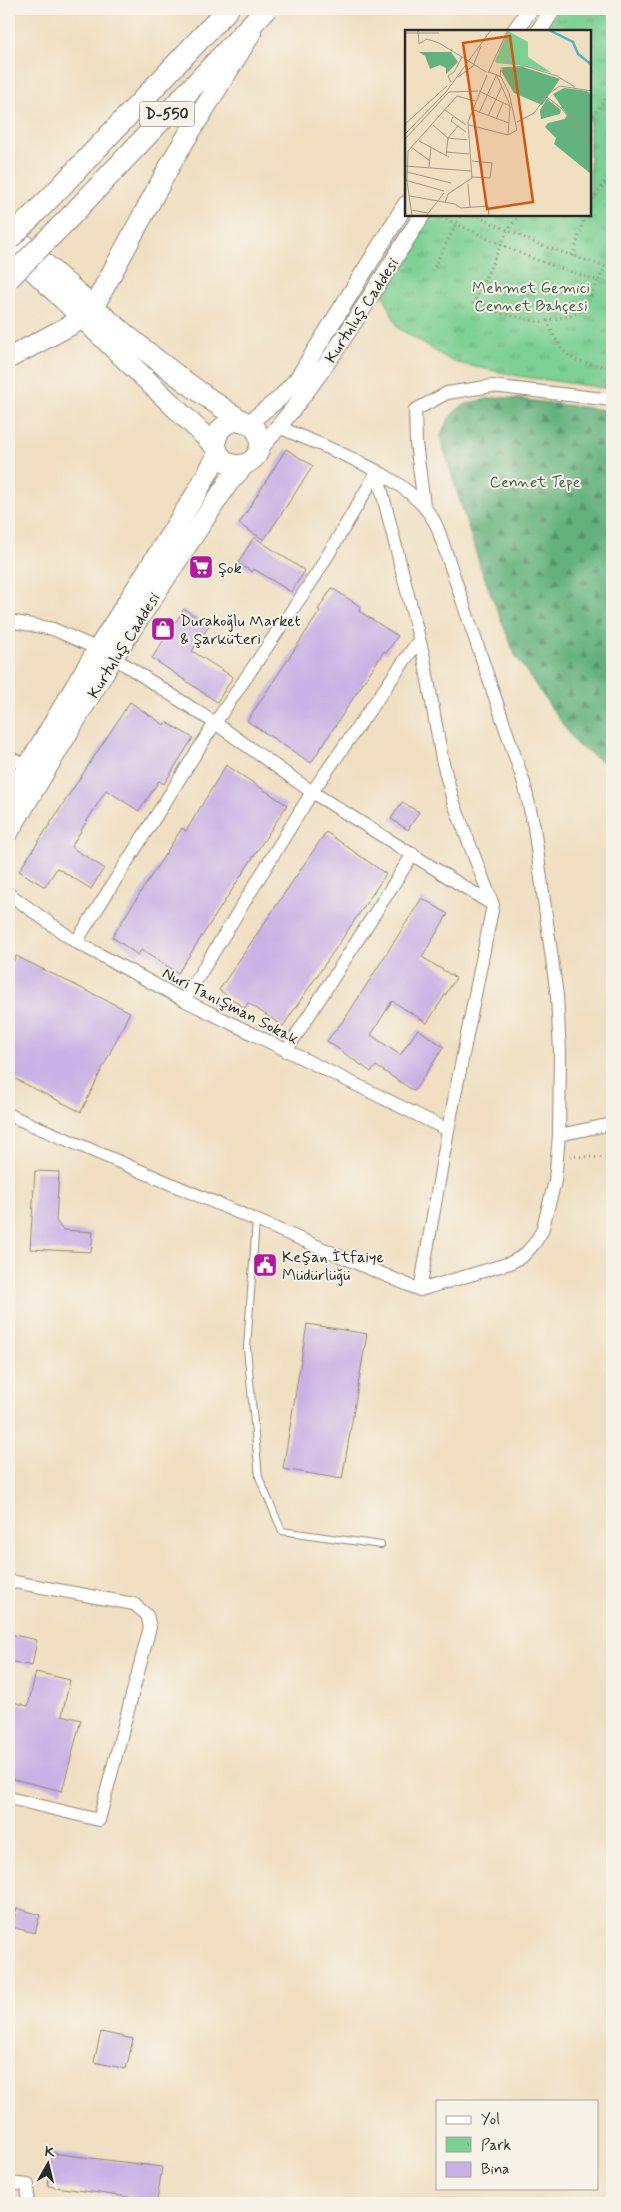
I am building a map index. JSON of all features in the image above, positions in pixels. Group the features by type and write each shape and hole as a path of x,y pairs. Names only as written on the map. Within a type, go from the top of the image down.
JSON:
{"highway":[{"name":"D-550","path":"9,278 68,219 266,9"},
{"name":"D-550","path":"9,239 52,196 226,10"}],"main road":[{"path":"9,358 88,312 175,156 266,9"},
{"path":"9,231 88,312 217,451 233,465 245,464 255,457 259,449 259,438 256,431 208,400 88,312 9,247"},
{"path":"217,451 218,433 223,427 229,423 246,423"},
{"name":"Kurtuluş Caddesi","path":"9,831 36,770 106,653 196,494 217,451"},
{"name":"Kurtuluş Caddesi","path":"106,653 228,483 245,464"},
{"name":"Kurtuluş Caddesi","path":"9,798 36,770"}],"street":[{"path":"516,30 530,9"},
{"path":"540,30 553,9"},
{"name":"Kurtuluş Caddesi","path":"246,423 279,399 298,378 405,206"},
{"name":"Kurtuluş Caddesi","path":"259,449 279,427 329,359 421,216"},
{"path":"424,505 416,443 415,410 447,393 492,386 612,400"},
{"path":"9,1115 420,1290 495,1268 523,1256 534,1244 547,1218 559,1135 560,1052 557,996 530,806 509,734 438,529 434,519 424,505 377,472 279,427"},
{"path":"377,472 419,640 442,759 454,801 493,905 448,1130 420,1290"},
{"path":"76,942 215,723 316,575 377,472"},
{"path":"9,621 53,629 106,653 215,723 312,792 493,905"},
{"path":"184,1000 312,792 419,640"},
{"path":"9,757 36,770"},
{"path":"286,1051 413,854"},
{"name":"Nuri Tanışman Sokak","path":"9,894 76,942 184,1000 448,1130"},
{"path":"559,1135 612,1124"},
{"path":"9,1581 134,1604 147,1615 150,1627 98,1820 9,1798"},
{"path":"9,2183 28,2185 27,2203"}],"lane":[{"path":"256,1220 247,1348 259,1476 282,1531 381,1545"}],"path":[{"path":"591,119 612,90"},
{"path":"591,202 612,171"},
{"path":"439,216 457,223 502,246 598,281"},
{"path":"432,272 460,216"},
{"path":"476,216 573,256 612,269"},
{"path":"473,304 508,230 518,216"},
{"path":"573,256 584,216"},
{"path":"476,299 499,313 539,322 571,316 585,308 605,267"},
{"path":"547,321 560,348 572,359 589,364 612,367"},
{"path":"557,1156 612,1158"}],"green space":[{"name":"Mehmet Gemici Cennet Bahçesi","path":"558,9 612,9 612,389 518,376 453,362 398,328 381,289 427,216 591,216 591,30 545,30"},
{"name":"Cennet Tepe","path":"501,397 612,411 612,768 577,745 515,655 481,569 440,437 445,425 456,410 479,400"}],"building":[{"path":"286,449 313,466 264,540 239,524"},
{"path":"254,537 305,571 291,592 254,569 252,572 238,563"},
{"path":"332,588 361,607 359,611 398,636 386,653 384,651 311,763 247,721 320,611 318,610"},
{"path":"184,609 209,626 192,651 233,677 217,702 152,658"},
{"path":"130,702 164,725 166,722 193,738 164,784 159,781 139,811 106,790 71,847 104,868 91,889 57,868 45,887 19,871"},
{"path":"226,765 287,805 178,973 141,950 138,955 112,937 182,828 186,831"},
{"path":"402,802 419,812 408,830 391,819"},
{"path":"326,832 386,874 283,1026 248,1003 245,1008 219,990"},
{"path":"422,898 448,914 422,957 456,978 427,1023 392,1001 371,1035 400,1055 418,1029 444,1047 414,1091 376,1066 371,1072 327,1041 346,1017"},
{"path":"16,956 130,1012 81,1112 9,1076 9,971"},
{"path":"35,1171 59,1172 56,1221 63,1230 93,1232 91,1252 30,1249"},
{"path":"307,1324 367,1334 342,1479 283,1469"},
{"path":"9,1634 37,1640 32,1666 9,1661"},
{"path":"36,1672 70,1680 62,1715 81,1720 62,1791 9,1778 9,1701 28,1706"},
{"path":"17,1908 40,1915 35,1933 12,1927"},
{"path":"101,2032 133,2039 126,2069 94,2062"},
{"path":"52,2153 162,2167 157,2201 48,2186"}],"place":[{"name":"Şok","path":"201,567"},
{"name":"Durakoğlu Market & Şarküteri","path":"163,629"},
{"name":"Keşan İtfaiye Müdürlüğü","path":"265,1265"}]}
